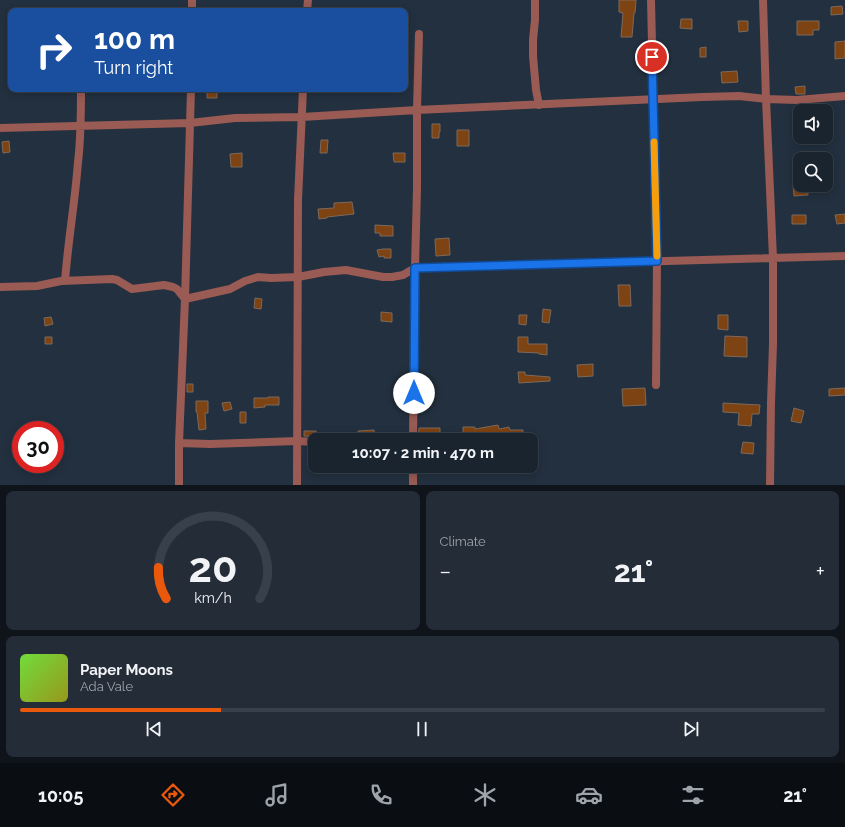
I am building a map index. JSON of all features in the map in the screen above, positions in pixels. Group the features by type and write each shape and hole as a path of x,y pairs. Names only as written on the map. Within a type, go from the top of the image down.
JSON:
{"street":[{"path":"535,0 533,56 539,105"},
{"path":"651,0 657,261 656,384"},
{"path":"763,0 773,258 770,485"},
{"path":"413,433 419,34"},
{"path":"65,281 78,162 81,126 81,92"},
{"path":"179,485 179,444 191,92"},
{"path":"297,485 298,200 303,92"},
{"path":"0,128 190,123 235,118 302,117 653,99 739,96 797,100 845,96"},
{"path":"185,299 230,289 258,277 298,277 346,270 383,277 392,277 403,275 415,268 845,256"},
{"path":"0,287 37,286 65,281 112,278 132,289 150,286 170,286 177,289 185,299"},
{"path":"179,444 308,442"},
{"path":"413,473 413,485"}],"building":[{"path":"619,0 636,0 632,37 621,37 623,13 619,12"},
{"path":"842,6 843,14 831,15 831,7"},
{"path":"681,19 692,19 692,29 680,28"},
{"path":"738,21 748,21 748,31 739,32"},
{"path":"797,21 819,21 819,30 813,30 813,35 797,35"},
{"path":"845,41 845,58 835,59 835,42"},
{"path":"706,47 706,57 700,57 700,48"},
{"path":"737,71 738,82 722,83 721,72"},
{"path":"805,86 805,94 796,94 795,87"},
{"path":"207,92 217,92 217,98 207,98"},
{"path":"432,124 440,124 439,138 432,138"},
{"path":"457,130 469,130 469,146 457,146"},
{"path":"321,140 328,140 327,153 320,153"},
{"path":"9,141 10,152 3,153 2,142"},
{"path":"242,153 242,167 231,167 230,154"},
{"path":"393,153 405,153 405,162 394,162"},
{"path":"794,192 808,192 808,195 794,196"},
{"path":"352,202 354,214 319,219 318,209 334,208 334,203"},
{"path":"845,214 845,223 837,224 835,215"},
{"path":"792,215 806,215 806,224 792,224"},
{"path":"375,225 393,226 393,236 380,236 380,233 375,233"},
{"path":"449,238 450,255 436,256 435,239"},
{"path":"391,249 391,258 384,258 384,256 379,257 377,250"},
{"path":"618,285 630,285 631,306 619,306"},
{"path":"255,298 262,299 261,309 254,308"},
{"path":"543,309 551,310 549,323 542,322"},
{"path":"381,312 392,313 392,322 381,321"},
{"path":"519,315 527,315 526,325 519,324"},
{"path":"718,315 728,315 728,330 718,329"},
{"path":"51,317 53,324 45,326 44,318"},
{"path":"725,336 747,337 747,357 724,356"},
{"path":"45,337 52,337 52,344 45,344"},
{"path":"518,337 528,337 528,344 547,344 547,355 518,352"},
{"path":"593,364 593,376 578,377 577,365"},
{"path":"518,372 525,372 525,375 550,377 550,381 519,383"},
{"path":"187,384 193,384 193,392 187,392"},
{"path":"645,388 646,405 623,406 622,389"},
{"path":"845,388 845,395 829,396 829,389"},
{"path":"279,397 279,405 265,405 265,407 254,408 254,398"},
{"path":"196,401 208,401 208,413 205,413 206,429 199,430"},
{"path":"230,402 232,409 224,411 222,403"},
{"path":"723,403 760,405 759,414 752,414 751,426 738,425 739,413 723,412"},
{"path":"794,408 804,411 801,423 791,421"},
{"path":"240,412 246,412 246,423 240,423"},
{"path":"498,425 499,429 509,427 510,430 523,430 523,433 463,433 463,427 475,427 475,429"},
{"path":"419,428 440,428 440,433 419,433"},
{"path":"374,430 374,433 358,433 358,431"},
{"path":"304,431 316,431 316,433 308,433 308,436 304,436"},
{"path":"743,442 754,443 753,454 741,453"}],"slow traffic":[{"path":"654,142 657,256"}],"route":[{"path":"414,393 415,268 657,261 652,57"}]}
